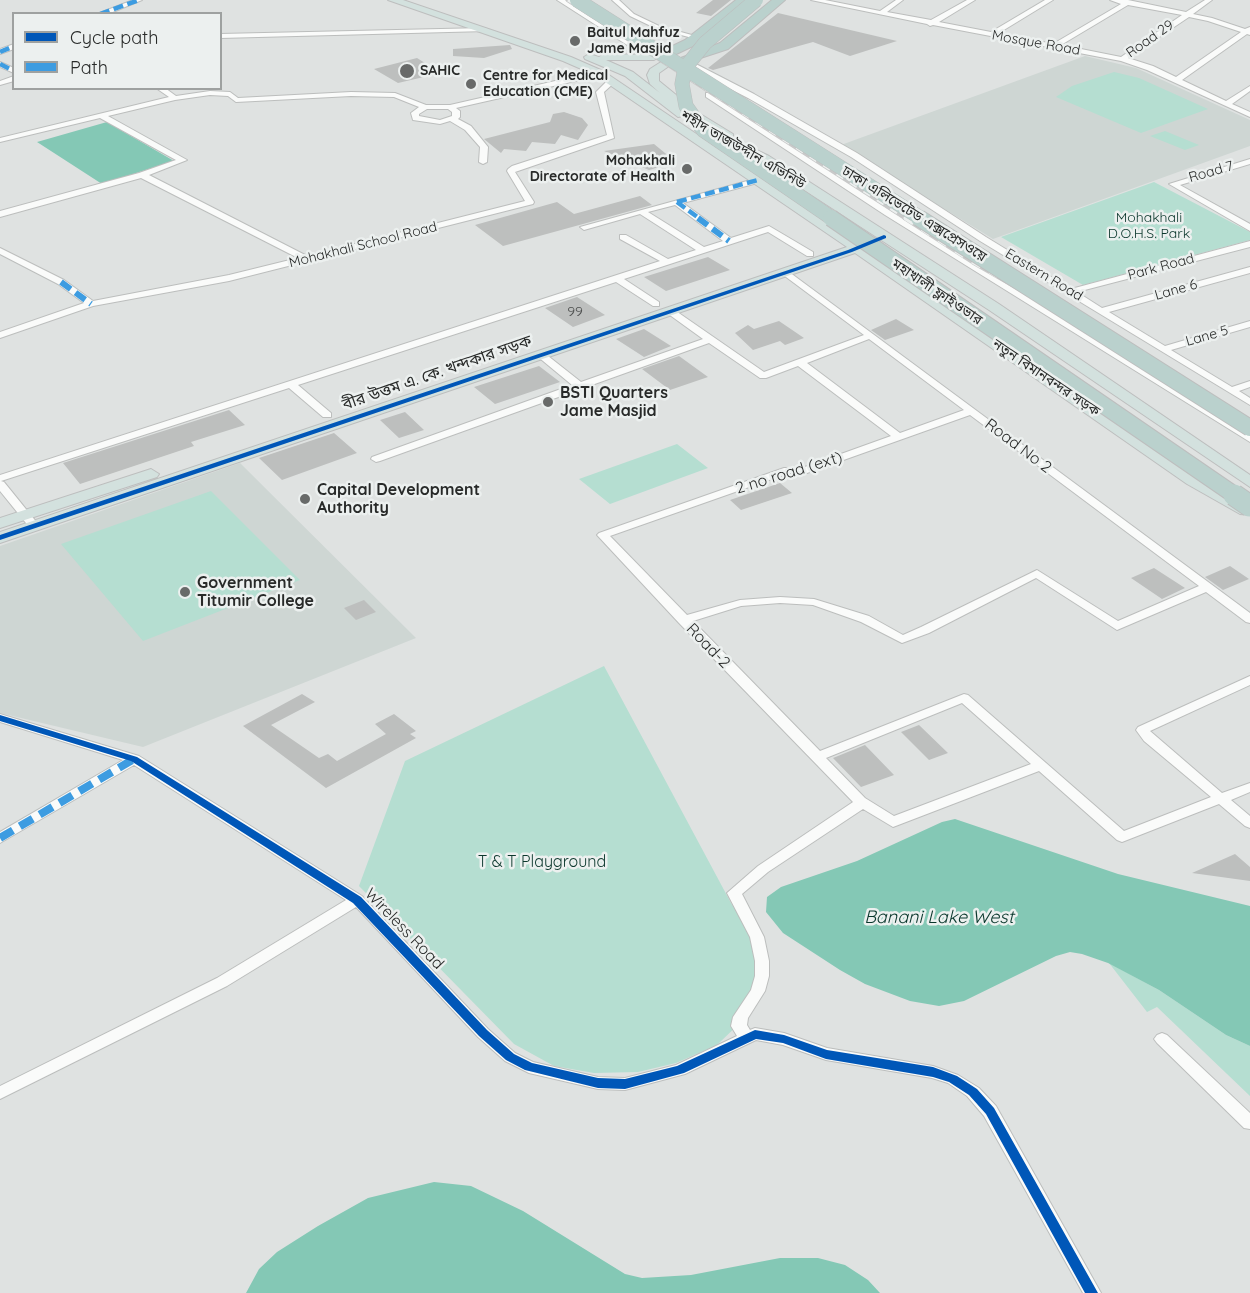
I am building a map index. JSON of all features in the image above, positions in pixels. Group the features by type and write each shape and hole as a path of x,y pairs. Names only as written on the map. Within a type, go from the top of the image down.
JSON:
{"highway":[{"path":"561,0 618,27"},
{"name":"ঢাকা এলিভেটেড এক্সপ্রেসওয়ে","path":"577,0 1250,428"},
{"name":"ঢাকা এলিভেটেড এক্সপ্রেসওয়ে","path":"591,0 1250,415"},
{"path":"659,58 696,37 744,0"},
{"name":"মহাখালী ফ্লাইওভার","path":"744,0 685,68 682,84 686,106 703,130 1250,506"},
{"name":"মহাখালী ফ্লাইওভার","path":"767,0 711,48 698,65 693,92 703,116 743,150 1250,492"},
{"path":"659,58 680,60 724,46 779,0"}],"main road":[{"name":"নতুন বিমানবন্দর সড়ক","path":"393,0 484,30 605,77 1193,481 1250,513"},
{"path":"418,0 564,47 612,58 659,58"},
{"name":"শহীদ তাজউদ্দীন এভিনিউ","path":"564,47 624,71 684,116 765,159 865,224"},
{"path":"659,58 635,63 624,71 622,76 684,126 694,137"},
{"path":"659,58 659,67 652,75 662,90 693,114 765,159"},
{"name":"নতুন বিমানবন্দর সড়ক","path":"865,224 1023,326 1250,482"},
{"name":"বীর উত্তম এ. কে. খন্দকার সড়ক","path":"0,524 30,521 540,354 810,254 843,239 865,224"},
{"name":"বীর উত্তম এ. কে. খন্দকার সড়ক","path":"0,538 30,521 327,415 857,249 884,237"}],"street":[{"path":"106,12 139,0"},
{"path":"561,0 659,58"},
{"path":"584,0 659,58"},
{"path":"615,0 632,15 657,27 696,37"},
{"name":"Mosque Road","path":"814,0 1122,59 1177,80 1250,115"},
{"path":"881,13 900,0"},
{"path":"930,24 972,0"},
{"path":"991,35 1050,0"},
{"path":"1113,0 1129,1 1216,20 1249,31"},
{"name":"Road 29","path":"1122,59 1209,0"},
{"path":"1054,46 1129,1"},
{"path":"222,36 484,30"},
{"path":"1177,80 1249,31"},
{"name":"Eastern Road","path":"680,60 751,96 854,155 974,233 1250,402"},
{"path":"0,140 99,115 175,98 210,93 230,94 236,100 351,94 395,95 425,107 450,107 605,77"},
{"name":"Mohakhali School Road","path":"0,335 91,303 229,278 530,202 511,171 611,136 600,92 605,77"},
{"path":"1227,104 1250,88"},
{"path":"162,90 175,98"},
{"path":"709,95 888,213 1250,439"},
{"path":"425,107 415,113 416,118 440,122 452,119 457,114 450,107"},
{"path":"0,214 142,175 183,160 99,115"},
{"path":"452,119 468,128 484,147 483,162"},
{"name":"Road 7","path":"1250,161 1173,184 1250,228"},
{"path":"142,175 306,259"},
{"path":"584,227 758,180"},
{"path":"677,202 729,242"},
{"path":"642,212 703,250"},
{"path":"0,478 769,229 810,254"},
{"path":"623,237 668,262"},
{"name":"Park Road","path":"1072,291 1250,244"},
{"path":"0,251 62,282 91,303"},
{"name":"Lane 6","path":"1102,311 1250,270"},
{"name":"Road No 2","path":"785,272 1250,619"},
{"path":"618,279 711,339 763,376 870,336"},
{"name":"Lane 5","path":"1164,349 1250,324"},
{"path":"376,459 711,339"},
{"path":"540,354 578,385"},
{"path":"799,362 899,437"},
{"path":"291,384 327,415"},
{"path":"1231,390 1250,384"},
{"name":"2 no road (ext)","path":"606,533 788,470 803,471 972,411"},
{"path":"0,484 30,521"},
{"name":"Road-2","path":"606,533 604,539 860,801 893,822 1040,766"},
{"path":"684,620 741,603 802,601 865,619 902,639 925,630 1037,573 1117,626 1207,587"},
{"path":"1250,680 1142,729 1149,738 1250,823"},
{"path":"818,757 964,698 1117,836 1122,837 1174,819 1250,788"},
{"name":"Wireless Road","path":"0,718 134,759 357,900 483,1033 510,1057 529,1067 598,1083 625,1083 680,1070 719,1053 746,1036"},
{"path":"0,838 134,759"},
{"path":"860,801 858,806 763,869 734,893 757,937 762,961 762,976 758,991 741,1017 739,1026 746,1036 755,1034 784,1039 826,1054 933,1072 953,1079 973,1092 990,1112 1092,1293"},
{"path":"0,1093 222,982 357,900"},
{"path":"1162,1039 1250,1123"}],"shaded area":[{"path":"1085,56 1136,68 1250,120 1250,146 993,239 841,145"},
{"name":"Government Titumir College","path":"240,463 416,638 143,747 0,713 0,546"}],"green space":[{"path":"1114,72 1139,78 1208,109 1141,133 1056,97 1072,86"},
{"path":"1165,131 1199,145 1185,150 1150,136"},
{"name":"Mohakhali D.O.H.S. Park","path":"1154,182 1250,232 1250,240 1083,285 1001,237"},
{"path":"677,444 708,468 610,504 579,479"},
{"path":"211,491 300,580 143,641 61,544"},
{"name":"T & T Playground","path":"604,666 731,903 754,936 758,983 744,1019 717,1045 676,1063 638,1072 594,1073 554,1066 514,1044 359,886 405,761"},
{"path":"1109,963 1159,990 1226,1035 1250,1046 1250,1096 1157,1007 1147,1012"}],"water":[{"path":"107,122 174,161 102,184 37,142"},
{"name":"Banani Lake West","path":"955,819 1118,874 1250,906 1250,1046 1226,1035 1159,990 1108,963 1070,952 1056,956 964,1001 939,1006 910,1001 865,984 840,970 783,933 766,912 767,897 781,887 857,861 942,822"},
{"path":"434,1182 471,1186 523,1211 625,1274 642,1278 691,1275 780,1258 818,1258 845,1265 868,1280 880,1293 246,1293 259,1269 277,1252 318,1226 368,1198"}],"building":[{"path":"713,0 731,0 711,16 696,13"},
{"path":"778,13 897,41 850,56 813,42 713,70 708,68"},
{"path":"510,45 512,49 484,58 453,56 453,49"},
{"name":"SAHIC","path":"417,58 441,73 398,83 374,69"},
{"path":"564,112 582,118 588,125 578,140 561,135 555,144 532,142 526,151 504,149 501,153 484,139 550,122 553,114"},
{"path":"654,144 676,162 649,170 604,151"},
{"path":"640,196 652,205 503,246 475,225 557,202 574,214"},
{"path":"708,257 730,270 666,291 644,277"},
{"path":"577,297 605,315 573,327 545,308"},
{"path":"896,319 914,330 885,340 871,330"},
{"path":"779,321 804,338 785,345 780,341 753,350 735,333 748,325 754,329"},
{"path":"644,329 671,346 644,357 616,339"},
{"path":"679,356 708,377 670,390 642,369"},
{"path":"539,366 560,382 495,404 474,387"},
{"path":"229,410 245,425 191,442 194,446 80,484 63,463"},
{"path":"405,412 424,430 399,438 380,420"},
{"path":"334,433 357,453 282,480 259,458"},
{"path":"780,483 792,493 741,510 730,500"},
{"path":"1230,566 1249,579 1223,590 1205,577"},
{"path":"1154,568 1185,588 1162,599 1131,578"},
{"path":"364,600 376,612 356,620 344,608"},
{"path":"302,694 315,702 271,725 319,758 328,754 337,761 386,734 375,724 394,714 416,731 410,734 416,738 326,788 243,726"},
{"path":"919,725 948,753 929,760 901,732"},
{"path":"865,745 894,775 861,787 833,758"},
{"path":"1235,854 1250,867 1250,881 1192,873"}],"tram line":[{"path":"577,0 981,259 1125,341 1250,423"}],"railway":[{"path":"568,0 907,219"},
{"path":"905,218 973,262 1116,344 1250,432"}],"marked path":[{"path":"106,12 139,0"},
{"path":"0,52 12,47"},
{"path":"0,64 12,70"},
{"path":"677,202 758,180"},
{"path":"677,202 729,241"},
{"path":"61,282 91,304"},
{"path":"0,838 134,759"}],"cycle path":[{"path":"0,538 850,251 884,237"},
{"path":"0,718 134,759 357,900 483,1033 510,1057 529,1067 598,1083 625,1084 680,1070 755,1034 784,1039 826,1054 933,1072 953,1079 973,1092 990,1111 1092,1293"}],"place":[{"name":"Baitul Mahfuz Jame Masjid","path":"575,41"},
{"name":"SAHIC","path":"407,71"},
{"name":"Centre for Medical Education (CME)","path":"471,84"},
{"name":"Mohakhali Directorate of Health","path":"687,169"},
{"name":"BSTI Quarters Jame Masjid","path":"548,402"},
{"name":"Capital Development Authority","path":"305,499"},
{"name":"Government Titumir College","path":"185,592"}]}
